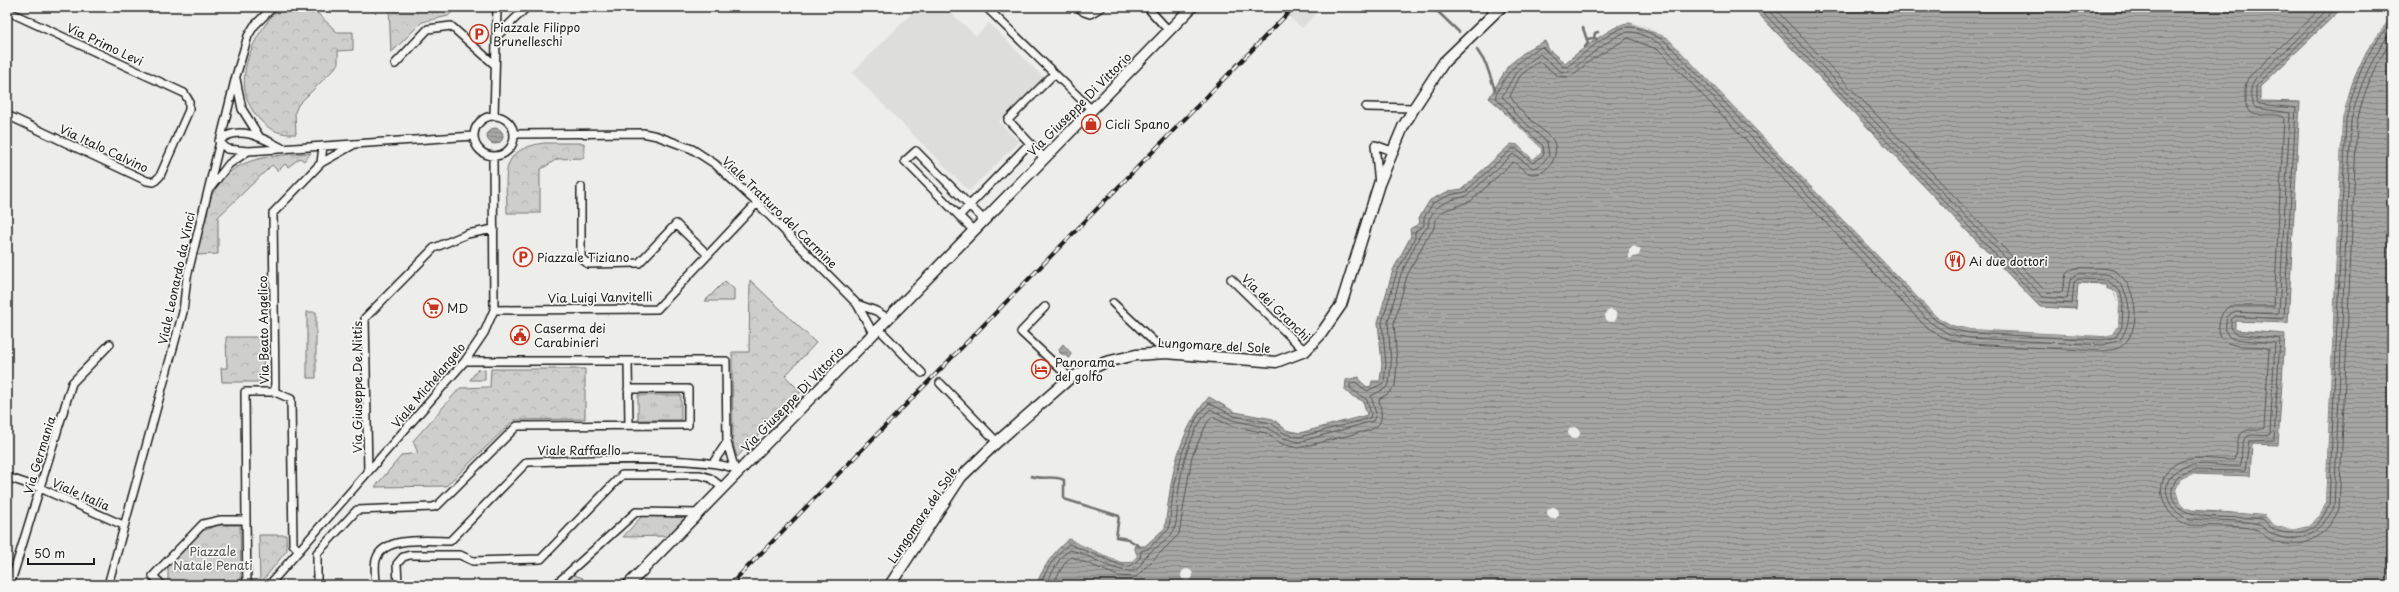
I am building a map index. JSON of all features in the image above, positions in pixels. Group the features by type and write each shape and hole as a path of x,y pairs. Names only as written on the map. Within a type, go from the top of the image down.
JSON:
{"street":[{"name":"Viale Leonardo da Vinci","path":"108,585 123,525 183,312 187,277 236,76 248,36 254,26 273,7"},
{"path":"494,116 497,7"},
{"path":"496,37 527,7"},
{"path":"986,7 1092,110"},
{"path":"1078,7 1084,12 1090,14 1102,7"},
{"path":"1147,7 1169,31"},
{"name":"Via Giuseppe Di Vittorio","path":"628,585 724,488 737,470 1192,7"},
{"name":"Lungomare del Sole","path":"890,585 961,477 997,442 1070,378 1106,362 1136,355 1166,353 1276,362 1305,351 1322,334 1341,305 1379,184 1392,151 1414,108 1444,62 1501,7"},
{"name":"Via Primo Levi","path":"7,11 184,93 190,101"},
{"path":"395,64 428,29 451,26 495,66"},
{"path":"1044,158 1008,120 1054,74"},
{"path":"236,76 242,108 259,136"},
{"name":"Via Italo Calvino","path":"7,115 147,181 154,182 160,176 189,110 190,101"},
{"path":"1366,107 1414,108"},
{"path":"494,116 508,121 514,134 509,150 499,156 493,156 480,149 474,136 480,122 494,116"},
{"name":"Viale Tratturo del Carmine","path":"514,134 618,132 657,136 692,149 709,160 757,203 857,304 876,330 922,374"},
{"path":"283,148 259,136 227,134 219,141 227,149 248,151 474,136"},
{"name":"Via Giuseppe Di Vittorio","path":"959,216 1030,143"},
{"name":"Via Beato Angelico","path":"298,551 293,544 291,399 275,392 273,213 321,163 355,144"},
{"path":"321,163 323,146"},
{"name":"Lungomare del Sole","path":"1379,184 1374,146 1392,151"},
{"path":"206,196 216,178 224,168 248,151"},
{"path":"973,230 905,161 916,151 983,219"},
{"name":"Viale Michelangelo","path":"269,585 465,361 484,333 494,310 493,156"},
{"path":"581,187 581,258 584,262 588,264 639,263 676,224 708,255"},
{"name":"Via Luigi Vanvitelli","path":"494,310 657,309 757,203"},
{"name":"Via Giuseppe De Nittis","path":"368,472 365,318 434,248 467,234 494,229"},
{"name":"Via dei Granchi","path":"1231,279 1305,351"},
{"path":"1113,303 1166,353"},
{"name":"Viale Tratturo del Carmine","path":"857,304 876,311 888,318"},
{"path":"1045,307 1021,332 1070,378"},
{"name":"Via Germania","path":"10,585 72,383 110,344"},
{"path":"465,361 726,361 727,442 737,470"},
{"path":"628,362 629,425"},
{"path":"940,383 997,442"},
{"path":"317,585 317,553 357,510 432,507 438,505 517,426 688,425 688,389 628,389"},
{"path":"247,585 245,392 275,392"},
{"path":"713,463 727,442"},
{"name":"Viale Raffaello","path":"450,541 526,462 697,461 713,463 737,470"},
{"name":"Viale Raffaello","path":"398,585 397,564 403,557 410,555 460,555 473,561 541,559 622,475 700,475 710,478 724,488"},
{"name":"Viale Italia","path":"7,477 40,488 123,525"},
{"path":"556,585 636,512 699,513"},
{"path":"162,585 153,576 203,524 221,520 246,520"},
{"path":"376,585 376,560 380,553 388,546 399,542 450,541 450,555"}],"shaded area":[{"path":"918,7 951,7 948,10 976,36 989,23 1044,78 999,122 1019,142 969,191 852,73"},
{"path":"1282,7 1323,7 1302,28 1280,9"}],"green space":[{"path":"280,7 311,7 337,32 353,32 353,50 338,51 338,64 298,105 295,112 296,134 276,132 264,124 250,106 245,92 244,77 247,61 253,46 260,32"},
{"path":"389,7 458,7 448,16 422,22 391,53"},
{"path":"544,143 584,143 584,158 557,159 540,170 540,213 507,213 506,176 508,166 512,158 518,152 529,146"},
{"path":"311,153 304,161 300,158 288,167 285,164 278,171 272,165 218,217 218,254 196,255 208,203 219,183 229,172 254,160 282,155"},
{"path":"750,280 816,343 785,376 801,392 737,457 733,443 732,352 749,352"},
{"path":"725,281 734,289 734,301 705,301"},
{"path":"307,312 316,312 316,378 307,378"},
{"path":"226,337 263,337 264,382 222,382 221,368 227,368"},
{"path":"478,369 485,370 485,380 470,380"},
{"path":"491,369 585,369 585,419 514,420 446,486 375,487 402,455 418,453 413,441 460,388 490,387"},
{"path":"638,395 681,395 681,420 638,420"},
{"path":"642,516 689,517 668,536 623,537"},
{"name":"Piazzale Natale Penati","path":"219,525 240,525 241,585 171,585 168,582 168,565 202,531"},
{"path":"259,535 286,535 287,550 260,584"},
{"path":"574,575 583,578 583,585 564,585"}],"water":[{"path":"1752,7 2343,7 2260,87 2260,101 2300,102 2288,323 2235,321 2235,330 2285,334 2278,445 2252,444 2250,476 2193,474 2181,479 2176,490 2180,503 2191,510 2264,515 2282,527 2290,529 2306,526 2319,513 2325,503 2342,119 2354,78 2366,52 2382,28 2392,17 2392,585 1036,585 1050,560 1058,549 1069,539 1121,562 1131,562 1137,556 1134,546 1145,546 1165,528 1173,475 1182,442 1198,412 1209,397 1235,412 1273,419 1286,430 1300,433 1367,415 1363,401 1350,395 1345,390 1346,380 1359,377 1360,381 1367,387 1371,386 1372,381 1380,381 1382,364 1378,322 1393,270 1411,236 1410,229 1420,223 1419,218 1430,200 1449,191 1462,189 1511,144 1518,145 1533,159 1541,153 1541,148 1506,117 1504,111 1489,98 1508,66 1528,49 1545,41 1549,50 1565,63 1607,32 1624,24 1630,23 1649,28 1667,37 1936,316 1952,325 1970,329 2103,336 2113,334 2118,323 2119,312 2113,290 2107,289 2107,284 2078,283 2076,309 2040,307"},
{"path":"495,128 502,133 503,136 498,143 495,144 488,139 487,136 492,129"},
{"path":"1063,344 1071,353 1070,358 1060,353 1059,349"}],"pier":[{"path":"2392,15 2366,51 2351,84 2342,119 2325,503 2319,516 2308,526 2291,530 2275,525 2264,515 2185,508 2180,503 2176,490 2181,479 2193,474 2194,476 2182,481 2178,491 2181,502 2192,508 2265,513 2276,523 2291,528 2307,524 2317,515 2323,503 2340,119 2349,84 2364,51 2385,21"},
{"path":"1629,20 1669,36 1937,314 1953,323 1970,327 2102,334 2112,332 2116,326 2117,303 2115,294 2105,290 2107,289 2117,293 2119,303 2118,326 2113,334 2103,336 1970,329 1952,325 1936,316 1667,37 1629,22"},
{"path":"1487,97 1541,148 1541,153 1533,159 1518,145 1519,143 1533,156 1539,152 1539,149 1504,119 1502,112"},
{"path":"1633,246 1641,249 1639,255 1629,259 1629,249"},
{"path":"1609,310 1613,310 1617,316 1613,322 1609,322 1605,318 1605,314"},
{"path":"1572,427 1576,427 1580,433 1576,439 1572,439 1568,435 1568,431"},
{"path":"1553,507 1557,509 1559,513 1557,517 1553,519 1549,517 1547,513 1549,509"},
{"path":"1076,540 1122,560 1130,560 1135,555 1132,545 1137,556 1131,562 1121,562 1073,541"},
{"path":"1185,569 1189,569 1193,575 1189,581 1185,581 1181,577 1181,573"}],"waterway":[{"path":"1433,7 1459,32"},
{"path":"1583,28 1588,43 1585,47"},
{"path":"1597,39 1594,38 1595,33 1598,32"},
{"path":"1587,39 1594,38"},
{"path":"1477,50 1486,64 1495,90"},
{"path":"1031,476 1064,480 1064,499 1119,516 1116,537 1128,539 1139,546"}],"railway":[{"path":"730,585 1294,7"}],"place":[{"name":"Piazzale Filippo Brunelleschi","path":"479,34"},
{"name":"Cicli Spano","path":"1091,124"},
{"name":"Piazzale Tiziano","path":"523,257"},
{"name":"Ai due dottori","path":"1955,261"},
{"name":"MD","path":"433,308"},
{"name":"Caserma dei Carabinieri","path":"520,335"},
{"name":"Panorama del golfo","path":"1041,369"}]}
